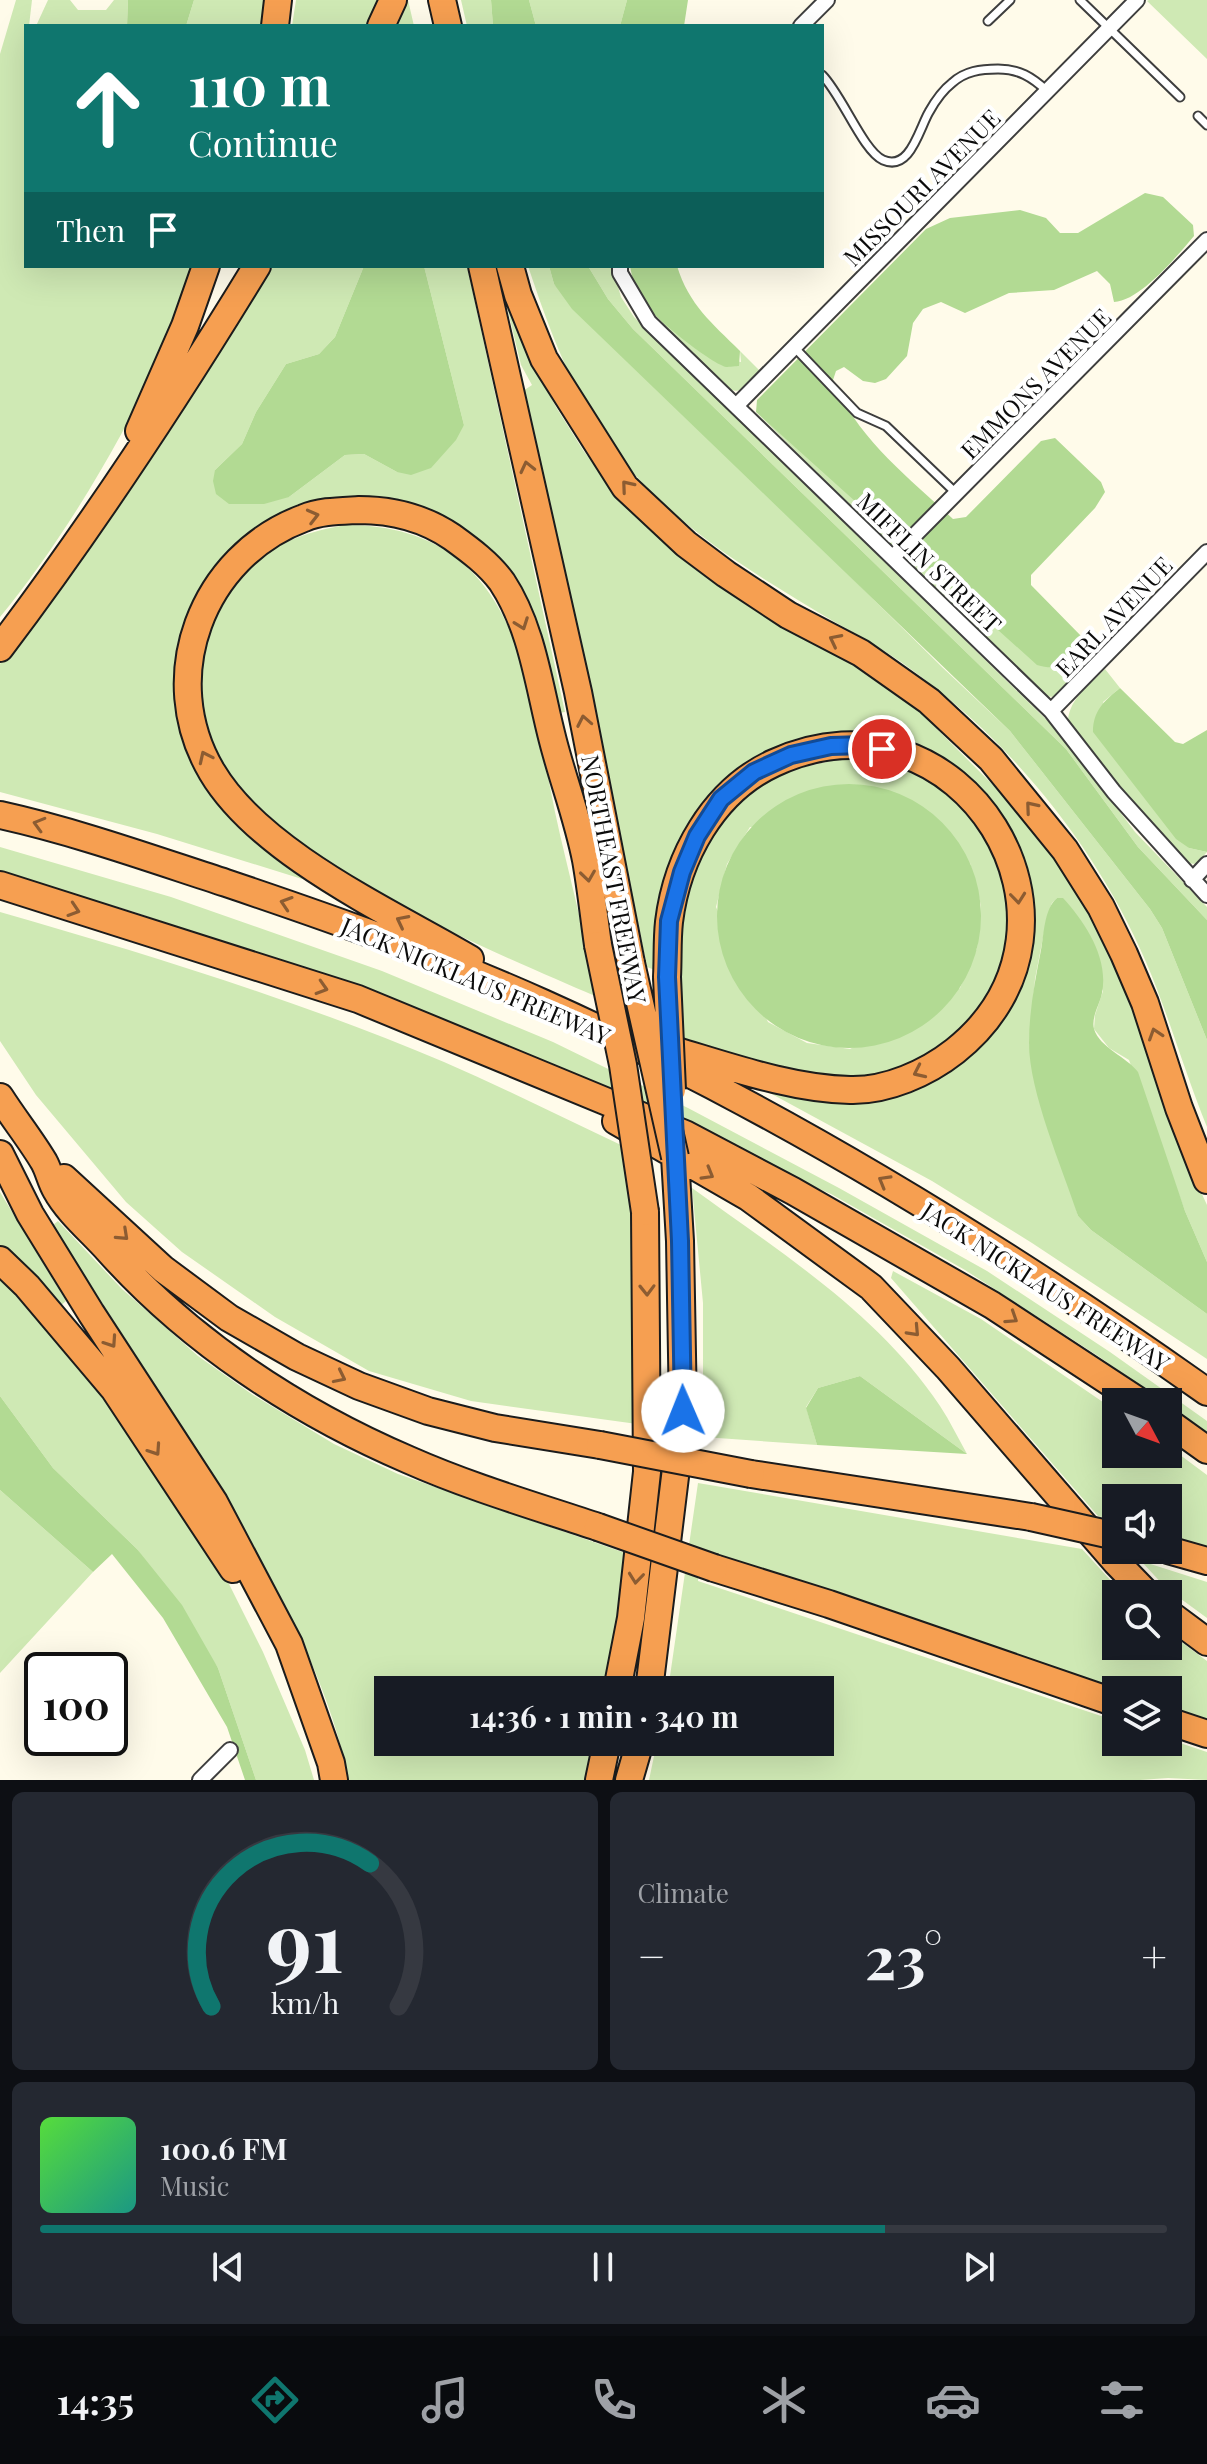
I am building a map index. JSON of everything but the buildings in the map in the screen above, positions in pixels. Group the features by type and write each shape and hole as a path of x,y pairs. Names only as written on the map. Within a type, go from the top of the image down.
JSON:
{"highway":[{"path":"275,24 278,0"},
{"path":"382,24 393,0"},
{"path":"432,0 437,24"},
{"path":"442,0 448,24"},
{"path":"114,489 185,326 205,268"},
{"path":"0,648 69,557 189,379 256,268"},
{"name":"NORTHEAST FREEWAY","path":"482,268 578,692 631,963 675,1157 683,1411 651,1676"},
{"path":"511,268 544,359 625,487 686,544 726,574 788,615 861,653 929,701 991,759 1065,850 1101,907 1124,954 1145,1003 1179,1108 1207,1180"},
{"path":"542,1002 380,909 308,862 241,811 212,772 193,728 189,704 190,659 201,613 228,570 274,532 305,517 341,511 376,510 410,517 446,533 476,554 501,581 521,617 585,857 598,945 623,1065 645,1212 647,1472 631,1618 620,1676"},
{"path":"599,1030 805,1085 852,1090 889,1085 922,1072 964,1044 995,1008 1006,987 1020,937 1019,893 1008,854 996,827 960,785 940,771 899,752 865,745 831,746 791,755 754,772 721,799 697,836 682,872 669,921 667,977 675,1157"},
{"name":"JACK NICKLAUS FREEWAY","path":"0,815 116,847 305,909 542,1002 725,1093 886,1182 1093,1311 1207,1392"},
{"name":"JACK NICKLAUS FREEWAY","path":"0,885 358,999 685,1134 793,1191 992,1305 1119,1388"},
{"path":"571,1088 613,1120 748,1197 871,1287 929,1346 1133,1580"},
{"path":"0,1097 45,1164 56,1191 128,1272 208,1341 263,1381 356,1436 410,1461 479,1487 1102,1698"},
{"path":"0,1154 30,1214 214,1502 289,1644 331,1763 334,1780"},
{"path":"45,1164 76,1187 102,1216 163,1269 229,1318 297,1357 359,1386 428,1411 495,1428 751,1474 1031,1517 1102,1533"},
{"path":"0,1260 27,1286 114,1389 235,1571 289,1644"},
{"path":"1182,1432 1207,1450"},
{"path":"1182,1554 1207,1561"},
{"path":"1182,1623 1207,1642"},
{"path":"1182,1726 1207,1734"},
{"path":"599,1780 604,1756"},
{"path":"629,1780 636,1756"}],"street":[{"path":"803,24 827,0"},
{"name":"MISSOURI AVENUE","path":"737,405 1137,0"},
{"name":"EMMONS AVENUE","path":"893,557 1207,240"},
{"name":"MIFFLIN STREET","path":"620,268 649,322 1051,711 1114,792 1207,895"},
{"name":"EARL AVENUE","path":"1051,711 1207,552"},
{"path":"1192,880 1207,864"},
{"path":"200,1780 230,1750"}],"lane":[{"path":"988,21 1010,0"},
{"path":"1080,0 1180,97"},
{"path":"824,77 839,96 863,139 885,162 898,161 908,155 930,110 952,82 977,69 1009,69 1032,76 1047,91"},
{"path":"1198,116 1207,125"},
{"path":"794,347 857,413 886,426 957,494"}],"green space":[{"path":"16,0 32,0 29,24 24,24 24,268 195,268 157,362 106,461 44,559 0,617 0,54"},
{"path":"48,0 70,0 78,10 106,10 114,0 128,0 127,24 37,24"},
{"path":"128,0 194,0 187,24 127,24"},
{"path":"194,0 268,0 264,24 187,24"},
{"path":"296,0 408,0 414,24 292,24"},
{"path":"461,0 491,0 493,24 467,24"},
{"path":"491,0 529,0 535,24 493,24"},
{"path":"529,0 627,0 621,24 535,24"},
{"path":"627,0 688,0 684,24 621,24"},
{"path":"1207,0 1207,59 1147,1"},
{"path":"1145,193 1163,197 1193,225 1194,236 1157,276 1135,294 1114,302 1110,284 1097,271 1054,290 1009,293 965,313 941,302 923,309 913,323 907,356 886,379 875,383 863,381 844,367 836,371 833,380 856,420 885,456 953,519 966,517 1041,441 1055,438 1101,482 1105,492 1095,508 1031,575 1031,585 1084,639 1087,647 1064,664 1045,667 1037,665 756,412 757,400 926,229 950,218 1020,210 1046,218 1060,233 1078,233"},
{"path":"269,268 363,268 335,337 319,354 286,364 256,412 242,444 215,470 289,497 345,455 364,454 397,472 464,425 425,268 467,268 565,712 558,713 493,562 361,502 224,561 178,711 305,873 302,879 157,834 0,792 0,664 124,496"},
{"path":"363,268 425,268 464,425 456,440 431,468 411,475 397,472 364,454 345,455 289,497 264,504 229,504 216,494 213,481 215,470 242,444 256,412 286,364 319,354 335,337"},
{"path":"529,268 550,268 554,284 1010,731 1162,928 1207,1040 1207,1127 1154,982 1132,932 1099,872 1039,789 993,739 937,689 884,651 743,565 659,500 634,474 598,425 573,382"},
{"path":"550,268 589,268 608,299 633,329 1066,749 1138,847 1207,920 1207,1040 1162,928 1150,909 1010,731 572,309 554,284"},
{"path":"589,268 613,268 621,297 634,317 1063,736 1135,832 1207,907 1207,920 1138,847 1066,749 633,329 608,299"},
{"path":"630,268 678,268 695,303 740,351 739,366 726,367 695,348 648,308 634,284"},
{"path":"507,307 511,307 533,364 556,407 617,496 705,574 749,604 842,657 918,710 1016,808 1057,860 1102,936 1126,985 1188,1164 1207,1205 1207,1262 1129,1060 1109,1048 1094,1029 1103,991 1057,898 1047,917 1035,979 1029,1044 1078,1216 1091,1230 1207,1314 1207,1359 932,1181 770,1093 773,1087 910,1088 1026,950 991,808 866,738 713,797 660,972 647,967 593,703 523,391 532,385 521,365"},
{"path":"656,317 709,357 741,362 740,351 764,375 745,389 730,390"},
{"path":"756,412 837,483 1067,663 1087,647 1097,660 1061,695 1043,696"},
{"path":"347,525 404,532 448,552 481,582 505,620 522,664 535,712 595,996 439,926 323,861 273,825 234,787 209,747 201,717 200,672 219,605 246,569 282,544 324,529"},
{"path":"1105,669 1120,688 1103,702 1189,848 1207,852 1196,864 1185,863 1143,820 1068,720 1077,698"},
{"path":"1120,688 1175,742 1183,744 1207,730 1207,852 1189,848 1176,839 1093,732 1100,707"},
{"path":"840,759 868,759 911,771 940,785 985,832 1008,898 1010,929 993,989 977,1015 931,1057 892,1074 859,1079 797,1073 683,1038 679,931 683,901 711,830 752,789 782,772","holes":["750,827 970,863 981,905 977,948 960,988 850,1049 807,1043 768,1022 716,907 727,864"]},
{"path":"849,784 899,794 942,823 971,866 981,916 971,966 942,1009 899,1038 849,1048 799,1038 756,1009 727,966 717,916 727,866 756,823 799,794"},
{"path":"0,847 171,897 382,971 553,1042 688,1108 987,1271 1161,1388 1143,1388 965,1270 831,1194 292,965 131,911 0,873"},
{"path":"1057,898 1063,898 1079,918 1099,954 1103,980 1094,1029 1102,1042 1138,1072 1185,1211 1207,1262 1207,1314 1091,1230 1078,1216 1040,1106 1030,1062 1030,1020 1045,922"},
{"path":"0,912 168,962 335,1019 444,1062 621,1145 632,1219 637,1424 471,1401 369,1371 275,1317 182,1252 126,1202 36,1095 0,1041"},
{"path":"692,1188 826,1286 888,1342 940,1406 967,1454 860,1376 818,1388 806,1407 817,1445 703,1437 703,1303"},
{"path":"0,1192 66,1301 59,1307 0,1245"},
{"path":"58,1221 122,1289 198,1356 253,1395 334,1444 398,1474 631,1555 611,1676 374,1676 374,1756 595,1756 589,1780 349,1780 328,1706 282,1599 204,1463 53,1225"},
{"path":"0,1271 83,1364 228,1582 263,1652 305,1750 314,1780 256,1780 218,1668 137,1549 53,1468 0,1396"},
{"path":"893,1271 981,1319 1102,1401 1102,1468 1182,1468 1182,1456 1207,1475 1207,1547 1182,1539 1182,1484 1102,1484 1102,1517 1098,1516 891,1278"},
{"path":"860,1376 967,1454 817,1445 806,1408 818,1388"},
{"path":"0,1396 53,1468 137,1549 182,1605 218,1668 256,1780 245,1780 227,1727 163,1618 112,1554 93,1572 0,1490"},
{"path":"1182,1403 1207,1421 1207,1433 1182,1416"},
{"path":"698,1483 1082,1549 1110,1580 1102,1580 1102,1660 1182,1660 1182,1642 1207,1661 1207,1723 1182,1714 1182,1676 1102,1676 1102,1687 700,1548 698,1581 1102,1716 1102,1756 1182,1756 1182,1744 1207,1752 1207,1780 649,1780 654,1756 834,1756 834,1676 670,1676"},
{"path":"0,1490 93,1572 0,1673"},
{"path":"1144,1564 1207,1582 1207,1618 1182,1600 1182,1580 1159,1580"}],"route":[{"path":"683,1411 680,1241 667,977 669,921 682,872 697,836 721,799 754,772 791,755 831,746 865,745 882,749"}]}
